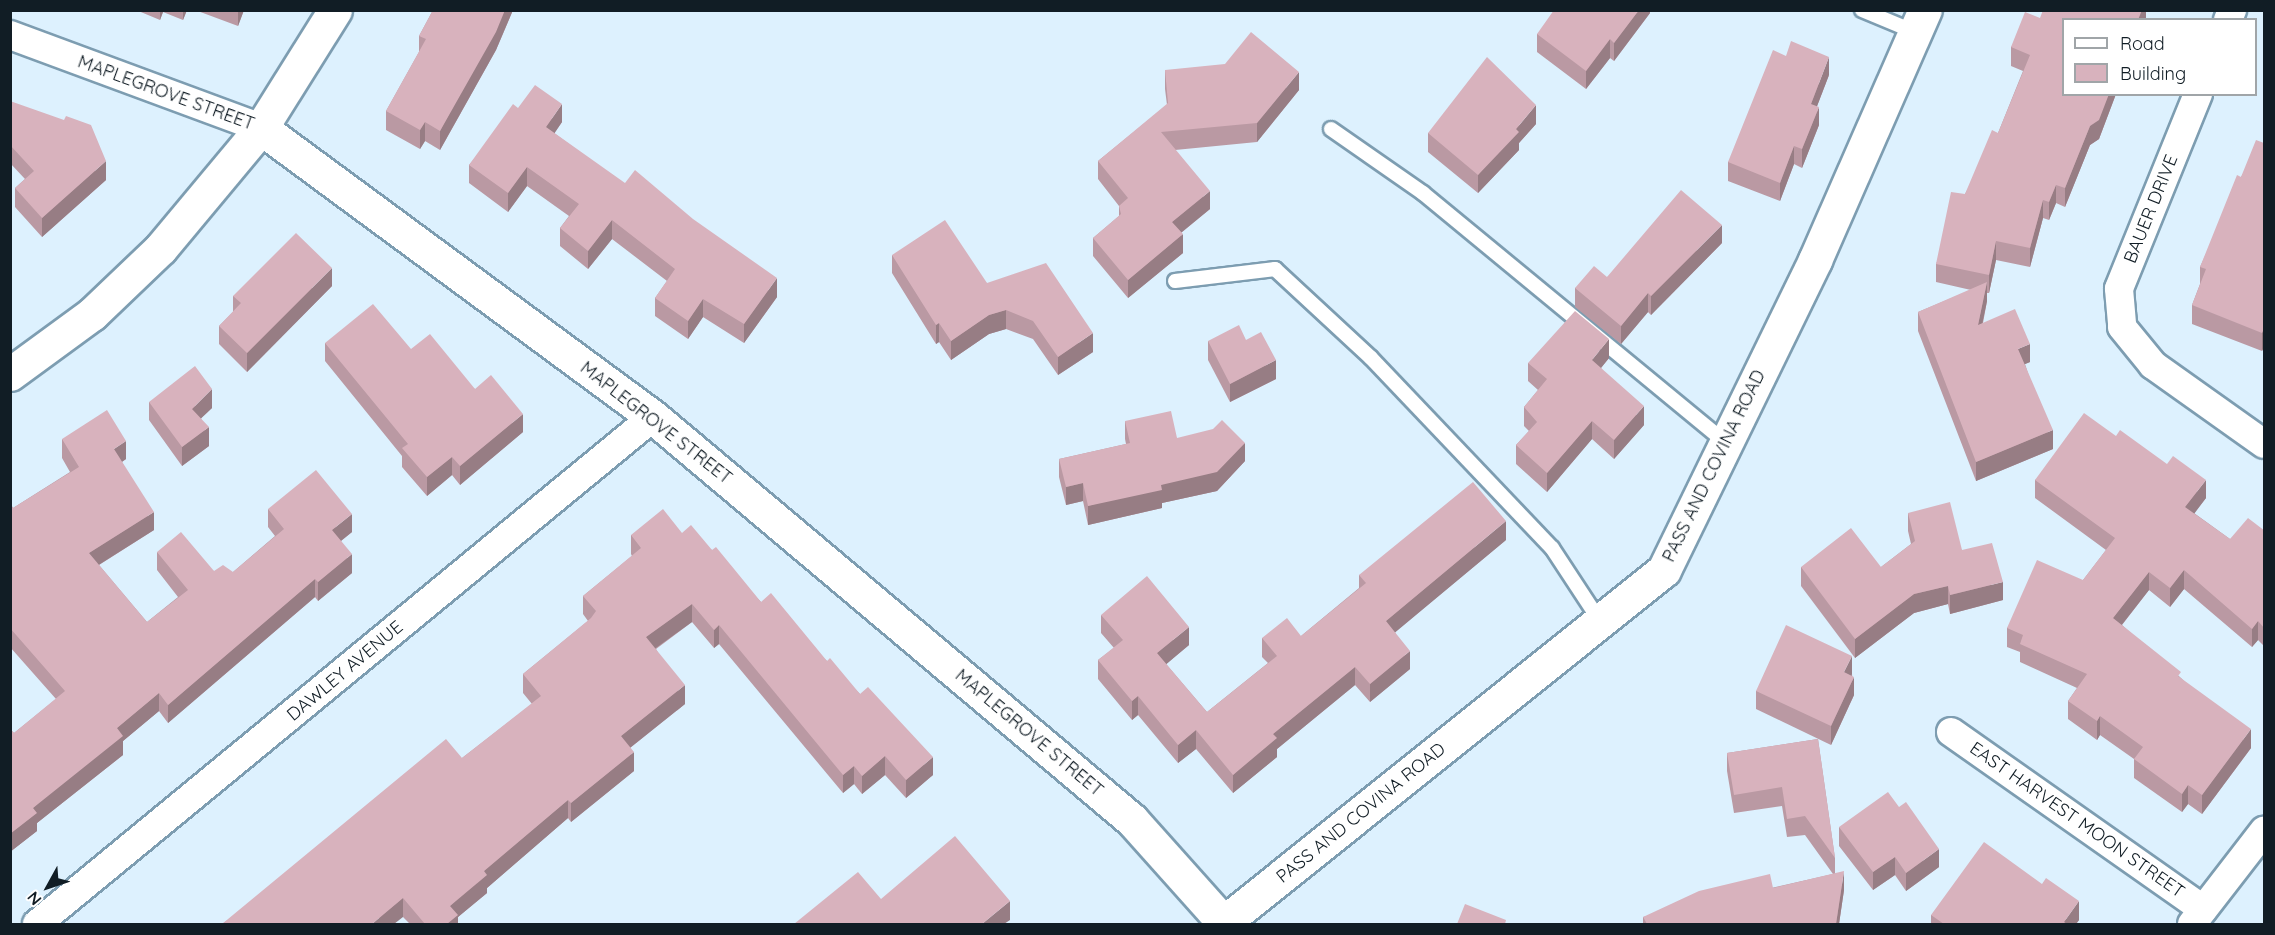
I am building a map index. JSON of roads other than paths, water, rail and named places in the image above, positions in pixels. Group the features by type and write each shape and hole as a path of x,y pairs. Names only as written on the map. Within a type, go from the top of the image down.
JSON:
{"street":[{"path":"10,374 92,314 161,248 261,128 335,10"},
{"name":"PASS AND COVINA ROAD","path":"1223,924 1664,570 1724,441 1815,260 1920,21"},
{"name":"MAPLEGROVE STREET","path":"10,35 261,128 653,417 1132,820 1223,924"},
{"name":"BAUER DRIVE","path":"2197,96 2119,290 2122,327 2153,364 2265,444"},
{"name":"DAWLEY AVENUE","path":"38,924 653,417"},
{"name":"EAST HARVEST MOON STREET","path":"1951,732 2197,917"},
{"path":"2197,917 2265,831"}],"lane":[{"path":"1862,10 1920,21"},
{"path":"1331,129 1423,193 1724,441"},
{"path":"1175,281 1275,269 1371,358 1552,548 1600,621"}]}
